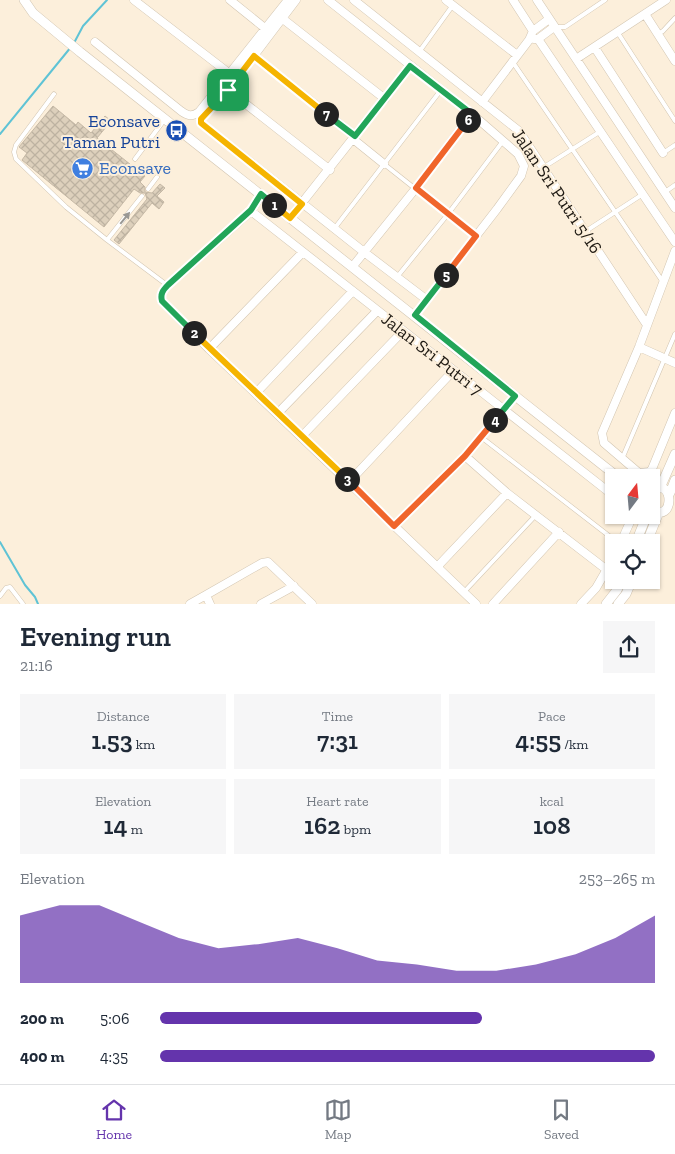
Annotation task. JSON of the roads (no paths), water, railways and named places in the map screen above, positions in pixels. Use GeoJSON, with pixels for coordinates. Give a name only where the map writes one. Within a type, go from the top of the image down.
{"type":"FeatureCollection","features":[{"type":"Feature","properties":{"kind":"street"},"geometry":{"type":"LineString","coordinates":[[24,0],[33,13],[80,52],[608,469]]}},
{"type":"Feature","properties":{"kind":"street"},"geometry":{"type":"LineString","coordinates":[[134,0],[230,74]]}},
{"type":"Feature","properties":{"kind":"street"},"geometry":{"type":"LineString","coordinates":[[230,0],[266,29]]}},
{"type":"Feature","properties":{"kind":"street"},"geometry":{"type":"LineString","coordinates":[[95,42],[190,116],[199,112],[288,0]]}},
{"type":"Feature","properties":{"kind":"street"},"geometry":{"type":"LineString","coordinates":[[296,0],[228,90],[201,119],[201,123],[427,300]]}},
{"type":"Feature","properties":{"kind":"street"},"geometry":{"type":"LineString","coordinates":[[328,0],[472,114],[518,154],[524,166],[524,171],[497,209],[415,315]]}},
{"type":"Feature","properties":{"kind":"street","name":"Jalan Sri Putri 5/16"},"geometry":{"type":"LineString","coordinates":[[354,0],[520,131],[647,326]]}},
{"type":"Feature","properties":{"kind":"street"},"geometry":{"type":"LineString","coordinates":[[446,0],[455,3],[515,58]]}},
{"type":"Feature","properties":{"kind":"street"},"geometry":{"type":"LineString","coordinates":[[513,0],[533,31]]}},
{"type":"Feature","properties":{"kind":"street"},"geometry":{"type":"LineString","coordinates":[[537,0],[675,208]]}},
{"type":"Feature","properties":{"kind":"street"},"geometry":{"type":"LineString","coordinates":[[576,59],[666,0]]}},
{"type":"Feature","properties":{"kind":"street"},"geometry":{"type":"LineString","coordinates":[[645,14],[675,61]]}},
{"type":"Feature","properties":{"kind":"street"},"geometry":{"type":"LineString","coordinates":[[283,19],[385,99]]}},
{"type":"Feature","properties":{"kind":"street"},"geometry":{"type":"LineString","coordinates":[[482,102],[529,40],[533,31],[549,19]]}},
{"type":"Feature","properties":{"kind":"street"},"geometry":{"type":"LineString","coordinates":[[529,40],[538,39],[554,27]]}},
{"type":"Feature","properties":{"kind":"street"},"geometry":{"type":"LineString","coordinates":[[538,39],[675,242]]}},
{"type":"Feature","properties":{"kind":"street"},"geometry":{"type":"LineString","coordinates":[[595,48],[663,153]]}},
{"type":"Feature","properties":{"kind":"street"},"geometry":{"type":"LineString","coordinates":[[254,56],[384,164]]}},
{"type":"Feature","properties":{"kind":"street"},"geometry":{"type":"LineString","coordinates":[[290,218],[330,170],[410,66]]}},
{"type":"Feature","properties":{"kind":"street"},"geometry":{"type":"LineString","coordinates":[[228,90],[330,170]]}},
{"type":"Feature","properties":{"kind":"street"},"geometry":{"type":"LineString","coordinates":[[352,266],[416,188],[472,114]]}},
{"type":"Feature","properties":{"kind":"street"},"geometry":{"type":"LineString","coordinates":[[261,194],[251,210],[168,285],[162,292],[162,301],[209,349],[476,604]]}},
{"type":"Feature","properties":{"kind":"street","name":"Jalan Sri Putri 7"},"geometry":{"type":"LineString","coordinates":[[251,210],[605,489]]}},
{"type":"Feature","properties":{"kind":"street"},"geometry":{"type":"LineString","coordinates":[[675,251],[647,326],[602,433],[604,443],[639,473],[649,472],[652,469],[675,413]]}},
{"type":"Feature","properties":{"kind":"street"},"geometry":{"type":"LineString","coordinates":[[209,349],[303,252]]}},
{"type":"Feature","properties":{"kind":"street"},"geometry":{"type":"LineString","coordinates":[[256,393],[353,291]]}},
{"type":"Feature","properties":{"kind":"street"},"geometry":{"type":"LineString","coordinates":[[277,414],[377,310]]}},
{"type":"Feature","properties":{"kind":"street"},"geometry":{"type":"LineString","coordinates":[[302,436],[403,331]]}},
{"type":"Feature","properties":{"kind":"street"},"geometry":{"type":"LineString","coordinates":[[638,347],[675,363]]}},
{"type":"Feature","properties":{"kind":"street"},"geometry":{"type":"LineString","coordinates":[[350,482],[453,371]]}},
{"type":"Feature","properties":{"kind":"street"},"geometry":{"type":"LineString","coordinates":[[394,526],[465,456],[515,396]]}},
{"type":"Feature","properties":{"kind":"street"},"geometry":{"type":"LineString","coordinates":[[660,482],[675,454]]}},
{"type":"Feature","properties":{"kind":"street"},"geometry":{"type":"LineString","coordinates":[[465,456],[507,493],[605,568]]}},
{"type":"Feature","properties":{"kind":"street"},"geometry":{"type":"LineString","coordinates":[[660,510],[668,509],[673,503],[670,493],[675,480]]}},
{"type":"Feature","properties":{"kind":"street"},"geometry":{"type":"LineString","coordinates":[[660,491],[670,493]]}},
{"type":"Feature","properties":{"kind":"street"},"geometry":{"type":"LineString","coordinates":[[438,566],[507,493]]}},
{"type":"Feature","properties":{"kind":"street"},"geometry":{"type":"LineString","coordinates":[[493,604],[558,532]]}},
{"type":"Feature","properties":{"kind":"street"},"geometry":{"type":"LineString","coordinates":[[190,604],[262,563],[268,562],[312,604]]}},
{"type":"Feature","properties":{"kind":"street"},"geometry":{"type":"LineString","coordinates":[[580,604],[596,588],[605,574]]}},
{"type":"Feature","properties":{"kind":"street"},"geometry":{"type":"LineString","coordinates":[[261,604],[294,586]]}},
{"type":"Feature","properties":{"kind":"street"},"geometry":{"type":"LineString","coordinates":[[606,604],[618,589]]}},
{"type":"Feature","properties":{"kind":"street"},"geometry":{"type":"LineString","coordinates":[[618,604],[627,589]]}},
{"type":"Feature","properties":{"kind":"street"},"geometry":{"type":"LineString","coordinates":[[206,595],[210,604]]}},
{"type":"Feature","properties":{"kind":"lane"},"geometry":{"type":"LineString","coordinates":[[554,27],[564,27],[605,0]]}},
{"type":"Feature","properties":{"kind":"lane"},"geometry":{"type":"LineString","coordinates":[[419,52],[455,3]]}},
{"type":"Feature","properties":{"kind":"lane"},"geometry":{"type":"LineString","coordinates":[[658,34],[675,18]]}},
{"type":"Feature","properties":{"kind":"lane"},"geometry":{"type":"LineString","coordinates":[[618,33],[675,121]]}},
{"type":"Feature","properties":{"kind":"lane"},"geometry":{"type":"LineString","coordinates":[[515,58],[572,149],[663,283]]}},
{"type":"Feature","properties":{"kind":"lane"},"geometry":{"type":"LineString","coordinates":[[334,229],[441,90]]}},
{"type":"Feature","properties":{"kind":"lane"},"geometry":{"type":"LineString","coordinates":[[54,94],[16,145],[14,156],[29,174],[66,208],[168,285]]}},
{"type":"Feature","properties":{"kind":"lane"},"geometry":{"type":"LineString","coordinates":[[136,159],[165,118]]}},
{"type":"Feature","properties":{"kind":"lane"},"geometry":{"type":"LineString","coordinates":[[544,167],[601,131]]}},
{"type":"Feature","properties":{"kind":"lane"},"geometry":{"type":"LineString","coordinates":[[397,277],[503,141]]}},
{"type":"Feature","properties":{"kind":"lane"},"geometry":{"type":"LineString","coordinates":[[663,153],[675,145]]}},
{"type":"Feature","properties":{"kind":"lane"},"geometry":{"type":"LineString","coordinates":[[384,164],[476,236]]}},
{"type":"Feature","properties":{"kind":"lane"},"geometry":{"type":"LineString","coordinates":[[148,189],[158,177]]}},
{"type":"Feature","properties":{"kind":"lane"},"geometry":{"type":"LineString","coordinates":[[665,192],[675,185]]}},
{"type":"Feature","properties":{"kind":"lane"},"geometry":{"type":"LineString","coordinates":[[586,232],[643,194]]}},
{"type":"Feature","properties":{"kind":"lane"},"geometry":{"type":"LineString","coordinates":[[107,240],[142,196]]}},
{"type":"Feature","properties":{"kind":"lane"},"geometry":{"type":"LineString","coordinates":[[622,459],[675,334]]}},
{"type":"Feature","properties":{"kind":"lane"},"geometry":{"type":"LineString","coordinates":[[481,437],[607,534]]}},
{"type":"Feature","properties":{"kind":"lane"},"geometry":{"type":"LineString","coordinates":[[464,592],[536,515]]}},
{"type":"Feature","properties":{"kind":"lane"},"geometry":{"type":"LineString","coordinates":[[0,596],[6,588],[12,588],[23,604]]}},
{"type":"Feature","properties":{"kind":"waterway"},"geometry":{"type":"LineString","coordinates":[[74,43],[83,26],[107,0]]}},
{"type":"Feature","properties":{"kind":"waterway"},"geometry":{"type":"LineString","coordinates":[[0,134],[71,47]]}},
{"type":"Feature","properties":{"kind":"waterway"},"geometry":{"type":"LineString","coordinates":[[0,542],[38,604]]}},
{"type":"Feature","properties":{"kind":"place","name":"Econsave Taman Putri"},"geometry":{"type":"Point","coordinates":[176,131]}},
{"type":"Feature","properties":{"kind":"place","name":"Econsave"},"geometry":{"type":"Point","coordinates":[83,168]}}]}
